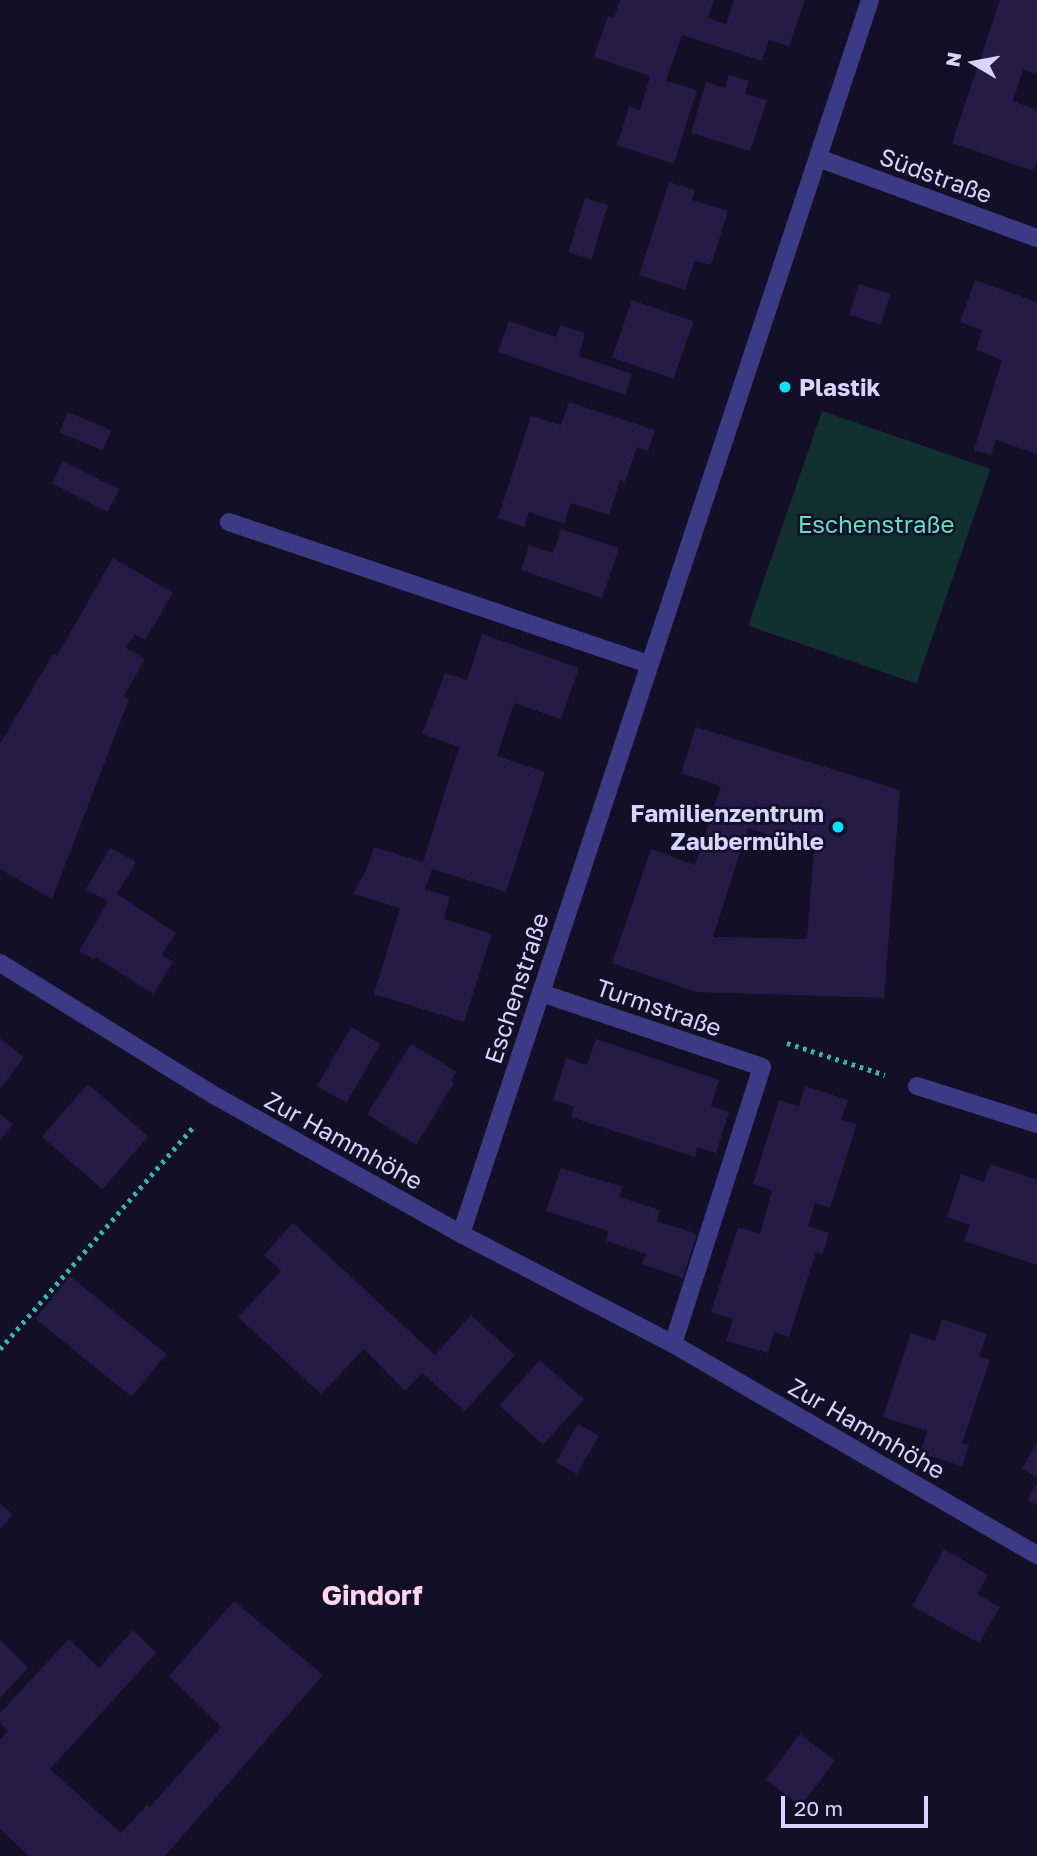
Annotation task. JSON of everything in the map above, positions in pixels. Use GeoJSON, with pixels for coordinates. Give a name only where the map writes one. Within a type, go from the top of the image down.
{"type":"FeatureCollection","features":[{"type":"Feature","properties":{"kind":"street","name":"Eschenstraße"},"geometry":{"type":"LineString","coordinates":[[461,1234],[870,0]]}},
{"type":"Feature","properties":{"kind":"street","name":"Südstraße"},"geometry":{"type":"LineString","coordinates":[[818,158],[1037,238]]}},
{"type":"Feature","properties":{"kind":"street"},"geometry":{"type":"LineString","coordinates":[[229,522],[648,664]]}},
{"type":"Feature","properties":{"kind":"street","name":"Zur Hammhöhe"},"geometry":{"type":"LineString","coordinates":[[0,963],[219,1098],[461,1234],[673,1344],[1037,1555]]}},
{"type":"Feature","properties":{"kind":"street","name":"Turmstraße"},"geometry":{"type":"LineString","coordinates":[[541,993],[762,1067],[673,1344]]}},
{"type":"Feature","properties":{"kind":"street"},"geometry":{"type":"LineString","coordinates":[[917,1086],[1037,1124]]}},
{"type":"Feature","properties":{"kind":"path"},"geometry":{"type":"LineString","coordinates":[[0,1349],[219,1098]]}},
{"type":"Feature","properties":{"kind":"green space","name":"Eschenstraße"},"geometry":{"type":"Polygon","coordinates":[[[822,411],[990,469],[916,684],[748,626],[822,411]]]}},
{"type":"Feature","properties":{"kind":"building"},"geometry":{"type":"Polygon","coordinates":[[[620,0],[714,0],[708,18],[726,24],[734,0],[805,0],[789,46],[769,40],[762,61],[682,35],[666,81],[697,90],[674,164],[617,145],[629,107],[640,110],[650,76],[594,57],[608,16],[614,18],[620,0]]]}},
{"type":"Feature","properties":{"kind":"building"},"geometry":{"type":"Polygon","coordinates":[[[1000,0],[1037,0],[1037,74],[1023,70],[1013,101],[1037,110],[1037,160],[1033,171],[952,143],[1000,0]]]}},
{"type":"Feature","properties":{"kind":"building"},"geometry":{"type":"Polygon","coordinates":[[[729,75],[749,81],[745,94],[767,100],[750,151],[691,133],[706,82],[725,88],[729,75]]]}},
{"type":"Feature","properties":{"kind":"building"},"geometry":{"type":"Polygon","coordinates":[[[669,182],[695,190],[692,200],[728,211],[711,265],[695,261],[685,290],[639,275],[669,182]]]}},
{"type":"Feature","properties":{"kind":"building"},"geometry":{"type":"Polygon","coordinates":[[[585,198],[608,205],[591,260],[568,253],[585,198]]]}},
{"type":"Feature","properties":{"kind":"building"},"geometry":{"type":"Polygon","coordinates":[[[975,280],[1037,302],[1037,454],[996,440],[991,455],[974,450],[1002,360],[976,350],[982,330],[960,322],[975,280]]]}},
{"type":"Feature","properties":{"kind":"building"},"geometry":{"type":"Polygon","coordinates":[[[859,284],[890,294],[880,325],[849,314],[859,284]]]}},
{"type":"Feature","properties":{"kind":"building"},"geometry":{"type":"Polygon","coordinates":[[[632,300],[693,321],[674,379],[612,358],[632,300]]]}},
{"type":"Feature","properties":{"kind":"building"},"geometry":{"type":"Polygon","coordinates":[[[509,321],[556,337],[560,325],[585,333],[579,356],[632,374],[625,395],[498,352],[509,321]]]}},
{"type":"Feature","properties":{"kind":"building"},"geometry":{"type":"Polygon","coordinates":[[[569,402],[655,430],[648,451],[637,447],[625,482],[620,480],[609,515],[571,503],[564,524],[529,512],[524,527],[498,518],[531,416],[561,425],[569,402]]]}},
{"type":"Feature","properties":{"kind":"building"},"geometry":{"type":"Polygon","coordinates":[[[68,412],[111,430],[103,451],[59,432],[68,412]]]}},
{"type":"Feature","properties":{"kind":"building"},"geometry":{"type":"Polygon","coordinates":[[[63,461],[119,490],[108,512],[52,483],[63,461]]]}},
{"type":"Feature","properties":{"kind":"building"},"geometry":{"type":"Polygon","coordinates":[[[561,529],[619,548],[602,598],[521,570],[529,545],[553,553],[561,529]]]}},
{"type":"Feature","properties":{"kind":"building"},"geometry":{"type":"Polygon","coordinates":[[[113,558],[173,593],[145,640],[135,634],[126,648],[145,659],[124,696],[129,699],[52,899],[0,869],[0,744],[53,654],[57,656],[113,558]]]}},
{"type":"Feature","properties":{"kind":"building"},"geometry":{"type":"Polygon","coordinates":[[[482,634],[579,668],[561,719],[514,703],[497,756],[545,772],[506,892],[432,869],[425,889],[450,897],[444,919],[492,934],[464,1022],[374,994],[400,908],[353,894],[374,847],[423,862],[459,747],[422,734],[445,673],[467,680],[482,634]]]}},
{"type":"Feature","properties":{"kind":"building"},"geometry":{"type":"Polygon","coordinates":[[[696,727],[900,790],[884,998],[696,992],[612,963],[651,849],[695,865],[721,786],[681,773],[696,727]],[[748,828],[713,937],[807,939],[814,849],[748,828]]]}},
{"type":"Feature","properties":{"kind":"building"},"geometry":{"type":"Polygon","coordinates":[[[110,848],[136,862],[117,894],[176,933],[162,955],[173,962],[153,994],[96,957],[94,959],[79,951],[108,902],[86,889],[110,848]]]}},
{"type":"Feature","properties":{"kind":"building"},"geometry":{"type":"Polygon","coordinates":[[[351,1027],[380,1044],[346,1103],[317,1086],[351,1027]]]}},
{"type":"Feature","properties":{"kind":"building"},"geometry":{"type":"Polygon","coordinates":[[[0,1038],[24,1057],[0,1089],[0,1038]]]}},
{"type":"Feature","properties":{"kind":"building"},"geometry":{"type":"Polygon","coordinates":[[[596,1039],[719,1080],[711,1106],[729,1112],[716,1153],[697,1147],[695,1157],[571,1117],[574,1107],[553,1100],[566,1058],[587,1065],[596,1039]]]}},
{"type":"Feature","properties":{"kind":"building"},"geometry":{"type":"Polygon","coordinates":[[[411,1044],[457,1072],[451,1081],[454,1083],[416,1145],[367,1114],[411,1044]]]}},
{"type":"Feature","properties":{"kind":"building"},"geometry":{"type":"Polygon","coordinates":[[[88,1084],[148,1136],[102,1189],[42,1137],[88,1084]]]}},
{"type":"Feature","properties":{"kind":"building"},"geometry":{"type":"Polygon","coordinates":[[[805,1086],[848,1100],[841,1120],[857,1124],[830,1208],[815,1203],[808,1226],[829,1233],[823,1254],[816,1252],[789,1337],[774,1332],[768,1353],[726,1341],[733,1319],[711,1312],[738,1227],[760,1234],[772,1190],[753,1184],[779,1100],[799,1106],[805,1086]]]}},
{"type":"Feature","properties":{"kind":"building"},"geometry":{"type":"Polygon","coordinates":[[[0,1114],[13,1124],[0,1141],[0,1114]]]}},
{"type":"Feature","properties":{"kind":"building"},"geometry":{"type":"Polygon","coordinates":[[[990,1164],[1037,1180],[1037,1265],[964,1241],[970,1225],[947,1217],[961,1174],[984,1182],[990,1164]]]}},
{"type":"Feature","properties":{"kind":"building"},"geometry":{"type":"Polygon","coordinates":[[[561,1168],[623,1187],[619,1197],[660,1210],[657,1221],[697,1234],[683,1278],[642,1264],[646,1254],[606,1241],[608,1231],[546,1211],[561,1168]]]}},
{"type":"Feature","properties":{"kind":"building"},"geometry":{"type":"Polygon","coordinates":[[[293,1223],[435,1355],[471,1315],[515,1355],[465,1411],[422,1373],[405,1391],[364,1349],[321,1394],[238,1317],[281,1271],[264,1255],[293,1223]]]}},
{"type":"Feature","properties":{"kind":"building"},"geometry":{"type":"Polygon","coordinates":[[[70,1276],[166,1354],[132,1397],[35,1319],[70,1276]]]}},
{"type":"Feature","properties":{"kind":"building"},"geometry":{"type":"Polygon","coordinates":[[[942,1319],[987,1334],[979,1356],[990,1360],[962,1443],[969,1445],[962,1466],[920,1453],[927,1431],[883,1417],[911,1333],[935,1341],[942,1319]]]}},
{"type":"Feature","properties":{"kind":"building"},"geometry":{"type":"Polygon","coordinates":[[[540,1360],[584,1399],[543,1445],[499,1405],[540,1360]]]}},
{"type":"Feature","properties":{"kind":"building"},"geometry":{"type":"Polygon","coordinates":[[[578,1424],[599,1436],[577,1474],[556,1462],[578,1424]]]}},
{"type":"Feature","properties":{"kind":"building"},"geometry":{"type":"Polygon","coordinates":[[[1037,1442],[1037,1477],[1022,1469],[1037,1442]]]}},
{"type":"Feature","properties":{"kind":"building"},"geometry":{"type":"Polygon","coordinates":[[[1037,1483],[1037,1505],[1027,1500],[1037,1483]]]}},
{"type":"Feature","properties":{"kind":"building"},"geometry":{"type":"Polygon","coordinates":[[[0,1503],[13,1515],[0,1529],[0,1503]]]}},
{"type":"Feature","properties":{"kind":"building"},"geometry":{"type":"Polygon","coordinates":[[[944,1549],[988,1575],[977,1594],[1000,1607],[979,1643],[912,1606],[944,1549]]]}},
{"type":"Feature","properties":{"kind":"building"},"geometry":{"type":"Polygon","coordinates":[[[234,1601],[323,1675],[165,1856],[29,1856],[0,1829],[0,1740],[8,1731],[0,1723],[0,1713],[69,1639],[99,1668],[133,1630],[156,1653],[50,1769],[121,1833],[147,1805],[150,1807],[221,1727],[169,1676],[234,1601]]]}},
{"type":"Feature","properties":{"kind":"building"},"geometry":{"type":"Polygon","coordinates":[[[0,1640],[28,1668],[0,1698],[0,1640]]]}},
{"type":"Feature","properties":{"kind":"building"},"geometry":{"type":"Polygon","coordinates":[[[800,1734],[835,1760],[801,1806],[766,1780],[800,1734]]]}},
{"type":"Feature","properties":{"kind":"place","name":"Plastik"},"geometry":{"type":"Point","coordinates":[785,387]}},
{"type":"Feature","properties":{"kind":"place","name":"Familienzentrum Zaubermühle"},"geometry":{"type":"Point","coordinates":[838,827]}},
{"type":"Feature","properties":{"kind":"district","name":"Gindorf"},"geometry":{"type":"Point","coordinates":[372,1595]}}]}
